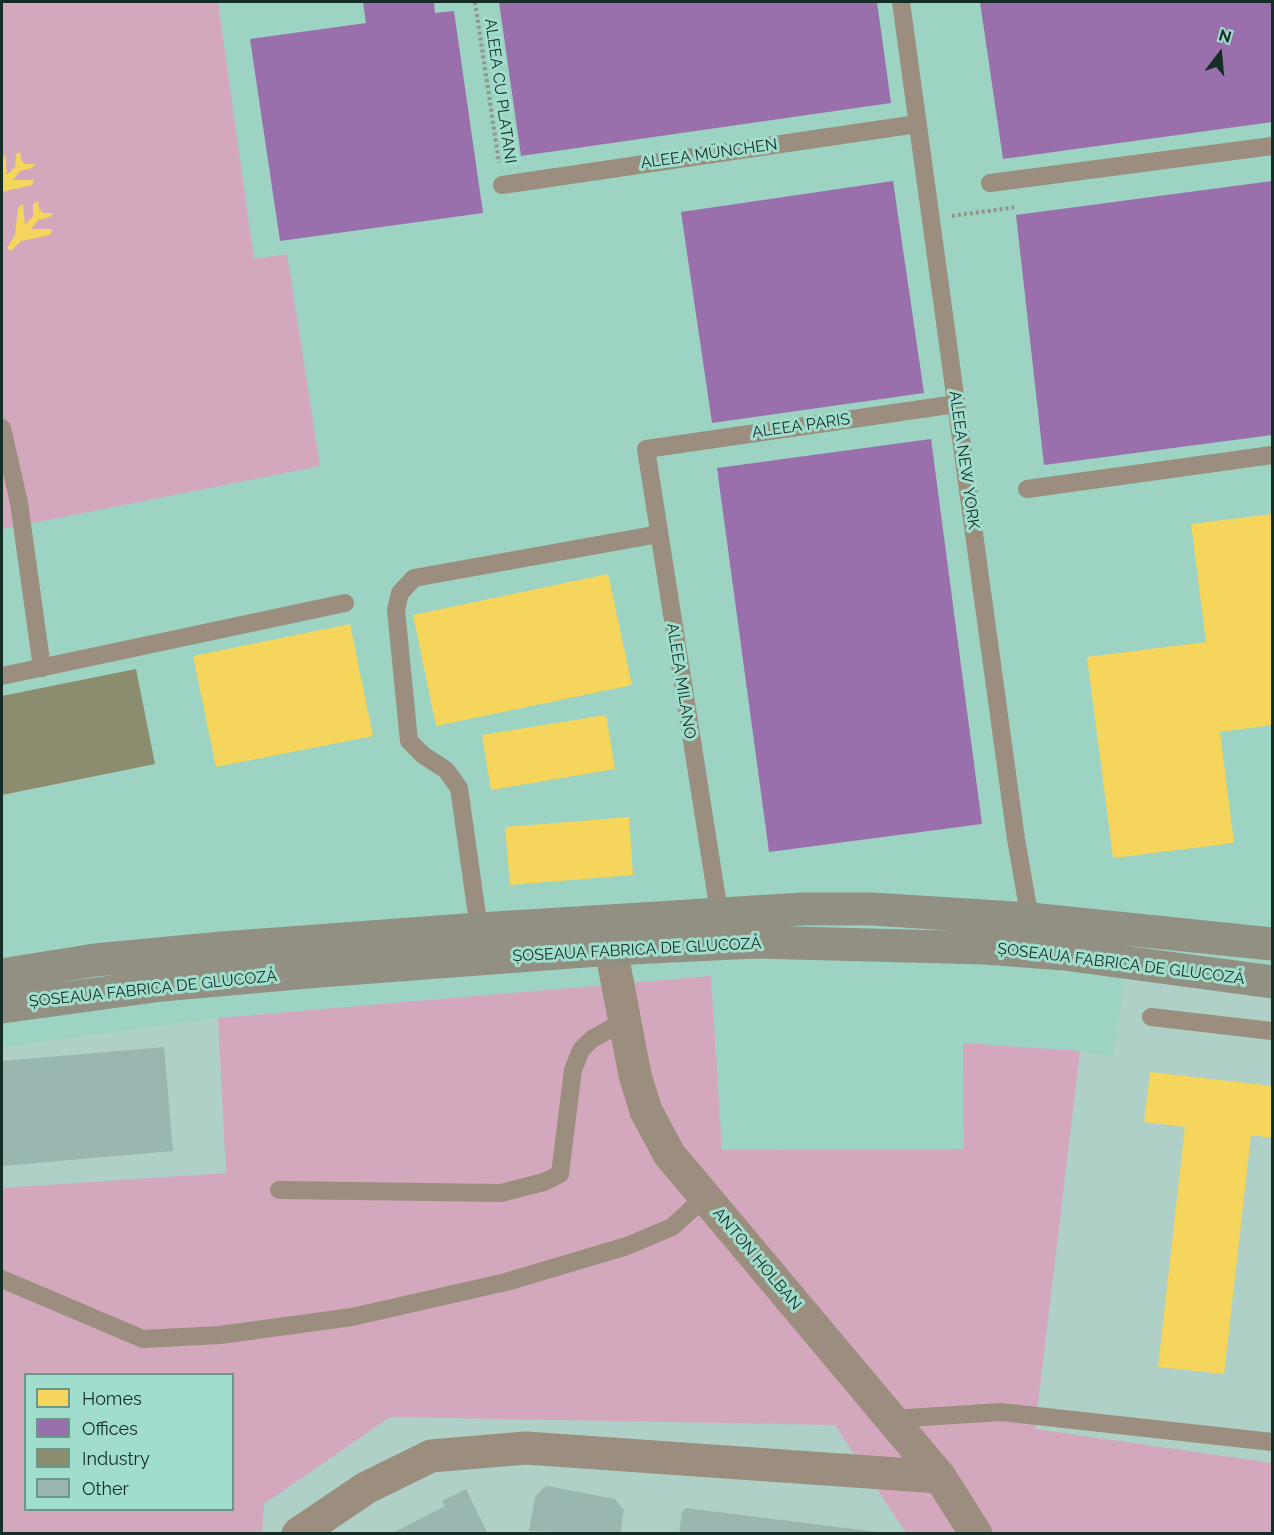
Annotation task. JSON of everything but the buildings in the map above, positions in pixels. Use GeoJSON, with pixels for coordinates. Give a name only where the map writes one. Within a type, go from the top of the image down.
{"type":"FeatureCollection","features":[{"type":"Feature","properties":{"kind":"main road","name":"ȘOSEAUA FABRICA DE GLUCOZĂ"},"geometry":{"type":"LineString","coordinates":[[2,975],[118,958],[479,928],[718,912],[872,909],[1030,919],[1272,944]]}},
{"type":"Feature","properties":{"kind":"main road","name":"ȘOSEAUA FABRICA DE GLUCOZĂ"},"geometry":{"type":"LineString","coordinates":[[2,1007],[162,985],[611,949],[755,942],[985,948],[1064,954],[1272,982]]}},
{"type":"Feature","properties":{"kind":"street","name":"ANTON HOLBAN"},"geometry":{"type":"LineString","coordinates":[[611,949],[635,1075],[646,1111],[669,1154],[940,1477],[976,1533]]}},
{"type":"Feature","properties":{"kind":"street"},"geometry":{"type":"LineString","coordinates":[[298,1533],[366,1488],[431,1456],[526,1448],[940,1477]]}},
{"type":"Feature","properties":{"kind":"lane","name":"ALEEA NEW YORK"},"geometry":{"type":"LineString","coordinates":[[901,2],[1018,848],[1030,919]]}},
{"type":"Feature","properties":{"kind":"lane","name":"ALEEA MÜNCHEN"},"geometry":{"type":"LineString","coordinates":[[502,185],[917,124]]}},
{"type":"Feature","properties":{"kind":"lane"},"geometry":{"type":"LineString","coordinates":[[990,183],[1272,146]]}},
{"type":"Feature","properties":{"kind":"lane","name":"ALEEA PARIS"},"geometry":{"type":"LineString","coordinates":[[646,449],[956,404]]}},
{"type":"Feature","properties":{"kind":"lane"},"geometry":{"type":"LineString","coordinates":[[2,428],[19,503],[42,668]]}},
{"type":"Feature","properties":{"kind":"lane","name":"ALEEA MILANO"},"geometry":{"type":"LineString","coordinates":[[646,449],[718,912]]}},
{"type":"Feature","properties":{"kind":"lane"},"geometry":{"type":"LineString","coordinates":[[1027,489],[1272,455]]}},
{"type":"Feature","properties":{"kind":"lane"},"geometry":{"type":"LineString","coordinates":[[479,928],[459,788],[446,770],[423,755],[409,741],[396,610],[400,593],[414,579],[659,534]]}},
{"type":"Feature","properties":{"kind":"lane"},"geometry":{"type":"LineString","coordinates":[[2,676],[345,603]]}},
{"type":"Feature","properties":{"kind":"lane"},"geometry":{"type":"LineString","coordinates":[[1150,1017],[1272,1032]]}},
{"type":"Feature","properties":{"kind":"lane"},"geometry":{"type":"LineString","coordinates":[[279,1190],[501,1193],[544,1182],[560,1174],[573,1070],[581,1050],[592,1039],[625,1021]]}},
{"type":"Feature","properties":{"kind":"lane"},"geometry":{"type":"LineString","coordinates":[[2,1280],[143,1339],[220,1335],[352,1317],[506,1282],[627,1246],[663,1231],[672,1227],[705,1197]]}},
{"type":"Feature","properties":{"kind":"lane"},"geometry":{"type":"LineString","coordinates":[[892,1419],[1001,1412],[1272,1442]]}},
{"type":"Feature","properties":{"kind":"path","name":"ALEEA CU PLATANI"},"geometry":{"type":"LineString","coordinates":[[475,2],[502,185]]}},
{"type":"Feature","properties":{"kind":"path"},"geometry":{"type":"LineString","coordinates":[[965,214],[1017,207]]}},
{"type":"Feature","properties":{"kind":"shaded area"},"geometry":{"type":"Polygon","coordinates":[[[2,2],[1272,2],[1272,969],[1129,956],[1112,1056],[1080,1051],[963,1043],[964,1149],[722,1150],[711,976],[218,1018],[2,1047],[2,2]]]}},
{"type":"Feature","properties":{"kind":"shaded area"},"geometry":{"type":"Polygon","coordinates":[[[2,2],[218,2],[254,259],[287,254],[320,466],[2,529],[2,2]]]}},
{"type":"Feature","properties":{"kind":"shaded area"},"geometry":{"type":"Polygon","coordinates":[[[711,976],[722,1150],[964,1149],[963,1043],[1080,1051],[1035,1429],[1272,1463],[1272,1533],[906,1533],[835,1425],[390,1417],[264,1504],[262,1533],[2,1534],[2,1188],[226,1173],[218,1018],[711,976]]]}}]}
